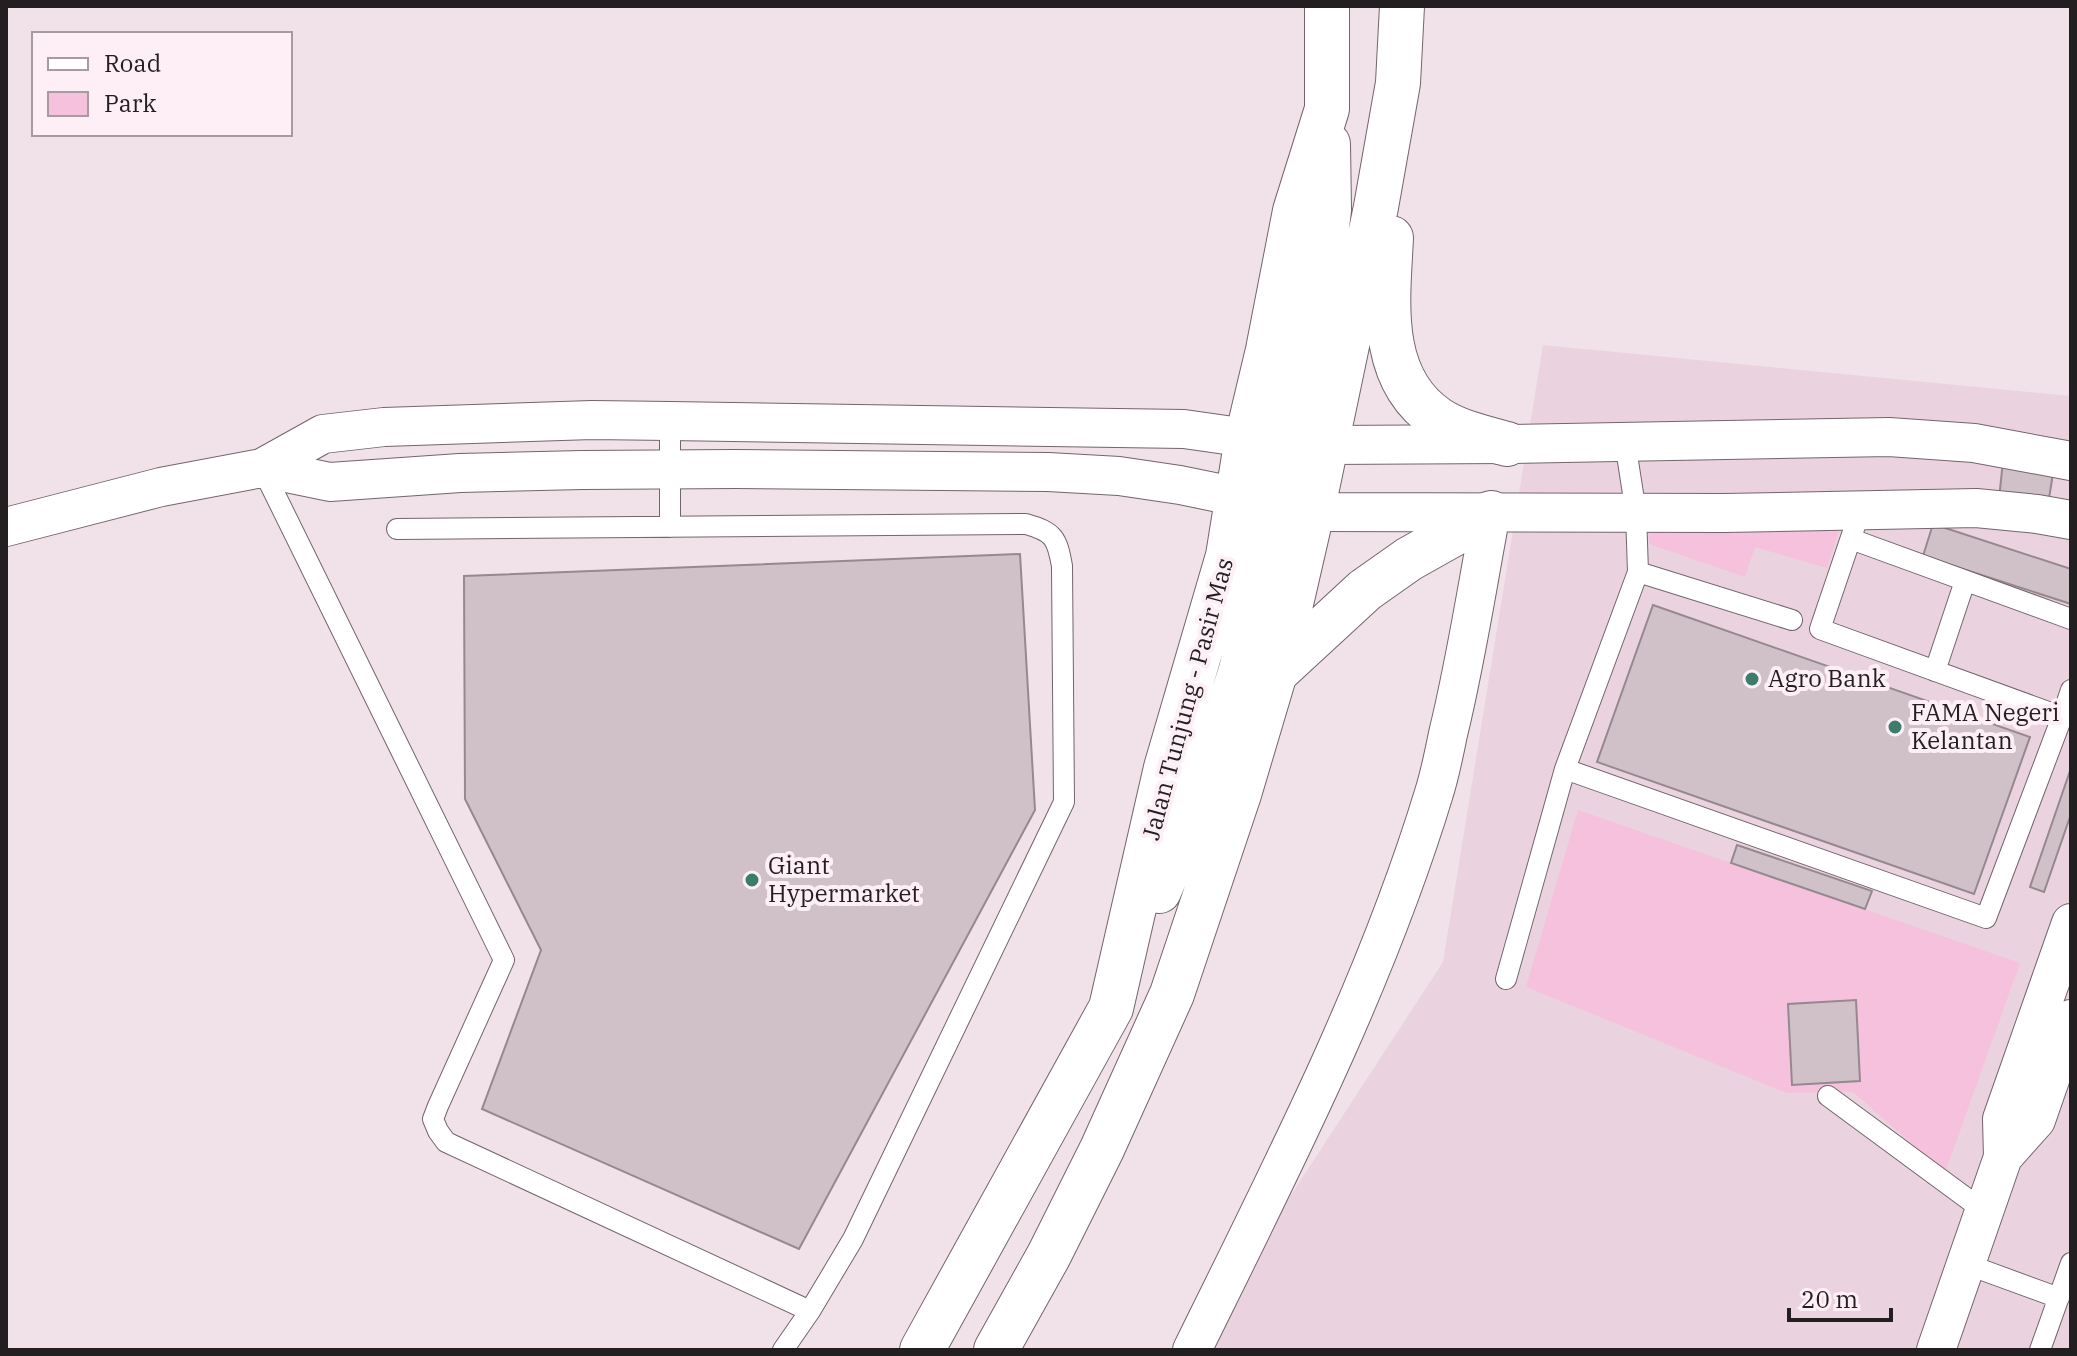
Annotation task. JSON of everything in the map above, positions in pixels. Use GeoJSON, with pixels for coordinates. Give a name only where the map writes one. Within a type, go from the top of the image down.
{"type":"FeatureCollection","features":[{"type":"Feature","properties":{"kind":"main road","name":"Jalan Tunjung - Pasir Mas"},"geometry":{"type":"LineString","coordinates":[[922,1350],[1111,1008],[1166,768],[1228,556],[1274,505],[1287,441],[1268,350],[1295,211],[1327,109],[1327,6]]}},
{"type":"Feature","properties":{"kind":"main road","name":"Jalan Tunjung - Pasir Mas"},"geometry":{"type":"LineString","coordinates":[[996,1350],[1049,1255],[1102,1149],[1172,994],[1239,794],[1275,673],[1274,505],[1287,441],[1376,207],[1398,83],[1402,6]]}},
{"type":"Feature","properties":{"kind":"main road"},"geometry":{"type":"LineString","coordinates":[[1398,83],[1388,299],[1391,345],[1398,373],[1415,397],[1437,418],[1464,432],[1507,444]]}},
{"type":"Feature","properties":{"kind":"main road"},"geometry":{"type":"LineString","coordinates":[[1275,673],[1365,590],[1409,559],[1491,513]]}},
{"type":"Feature","properties":{"kind":"street"},"geometry":{"type":"LineString","coordinates":[[6,527],[161,487],[262,468],[323,434],[384,427],[592,420],[1184,429],[1287,441],[1507,444],[1889,437],[1974,443],[2068,459]]}},
{"type":"Feature","properties":{"kind":"street"},"geometry":{"type":"LineString","coordinates":[[262,468],[330,482],[460,473],[670,469],[1077,474],[1165,483],[1274,505],[1491,513],[1636,513],[1855,525],[1976,508],[2071,520]]}},
{"type":"Feature","properties":{"kind":"street"},"geometry":{"type":"LineString","coordinates":[[1192,1350],[1357,1005],[1401,892],[1435,792],[1457,699],[1491,513]]}},
{"type":"Feature","properties":{"kind":"street"},"geometry":{"type":"LineString","coordinates":[[1936,1350],[2003,1157],[2002,1119],[2071,923]]}},
{"type":"Feature","properties":{"kind":"street"},"geometry":{"type":"LineString","coordinates":[[2003,1157],[2036,1120],[2071,1019]]}},
{"type":"Feature","properties":{"kind":"lane"},"geometry":{"type":"LineString","coordinates":[[670,421],[670,527]]}},
{"type":"Feature","properties":{"kind":"lane"},"geometry":{"type":"LineString","coordinates":[[1506,979],[1565,769],[1638,572],[1636,513],[1625,442]]}},
{"type":"Feature","properties":{"kind":"lane"},"geometry":{"type":"LineString","coordinates":[[262,468],[504,960],[433,1119],[438,1131],[446,1142],[810,1311]]}},
{"type":"Feature","properties":{"kind":"lane"},"geometry":{"type":"LineString","coordinates":[[397,529],[1026,524],[1045,529],[1058,545],[1062,566],[1064,802],[853,1239],[783,1350]]}},
{"type":"Feature","properties":{"kind":"lane"},"geometry":{"type":"LineString","coordinates":[[2062,717],[1820,629],[1855,525],[1965,581],[2071,619]]}},
{"type":"Feature","properties":{"kind":"lane"},"geometry":{"type":"LineString","coordinates":[[1638,572],[1792,620]]}},
{"type":"Feature","properties":{"kind":"lane"},"geometry":{"type":"LineString","coordinates":[[1935,671],[1965,581]]}},
{"type":"Feature","properties":{"kind":"lane"},"geometry":{"type":"LineString","coordinates":[[1565,769],[1986,918],[2071,690]]}},
{"type":"Feature","properties":{"kind":"lane"},"geometry":{"type":"LineString","coordinates":[[1828,1096],[1984,1211]]}},
{"type":"Feature","properties":{"kind":"lane"},"geometry":{"type":"LineString","coordinates":[[2040,1350],[2071,1263]]}},
{"type":"Feature","properties":{"kind":"lane"},"geometry":{"type":"LineString","coordinates":[[1966,1264],[2059,1298]]}},
{"type":"Feature","properties":{"kind":"shaded area"},"geometry":{"type":"Polygon","coordinates":[[[1543,345],[2071,396],[2071,1350],[1190,1350],[1443,962],[1543,345]]]}},
{"type":"Feature","properties":{"kind":"green space"},"geometry":{"type":"Polygon","coordinates":[[[1843,518],[1827,568],[1755,547],[1745,577],[1649,544],[1648,519],[1843,518]]]}},
{"type":"Feature","properties":{"kind":"green space"},"geometry":{"type":"Polygon","coordinates":[[[1578,810],[2020,963],[1945,1173],[1853,1092],[1787,1093],[1526,987],[1578,810]]]}},
{"type":"Feature","properties":{"kind":"building"},"geometry":{"type":"Polygon","coordinates":[[[2003,461],[2054,467],[2048,505],[1999,499],[2003,461]]]}},
{"type":"Feature","properties":{"kind":"building"},"geometry":{"type":"Polygon","coordinates":[[[1933,524],[2071,569],[2071,604],[1923,556],[1933,524]]]}},
{"type":"Feature","properties":{"kind":"building","name":"Giant Hypermarket"},"geometry":{"type":"Polygon","coordinates":[[[1020,554],[1035,810],[799,1249],[482,1109],[541,950],[465,799],[464,576],[1020,554]]]}},
{"type":"Feature","properties":{"kind":"building"},"geometry":{"type":"Polygon","coordinates":[[[1653,605],[2030,737],[1974,894],[1597,762],[1653,605]]]}},
{"type":"Feature","properties":{"kind":"building"},"geometry":{"type":"Polygon","coordinates":[[[2071,768],[2071,814],[2044,892],[2030,887],[2071,768]]]}},
{"type":"Feature","properties":{"kind":"building"},"geometry":{"type":"Polygon","coordinates":[[[1737,845],[1872,891],[1865,909],[1731,863],[1737,845]]]}},
{"type":"Feature","properties":{"kind":"building"},"geometry":{"type":"Polygon","coordinates":[[[1856,1000],[1860,1081],[1792,1085],[1788,1004],[1856,1000]]]}},
{"type":"Feature","properties":{"kind":"place","name":"Agro Bank"},"geometry":{"type":"Point","coordinates":[1752,679]}},
{"type":"Feature","properties":{"kind":"place","name":"FAMA Negeri Kelantan"},"geometry":{"type":"Point","coordinates":[1895,727]}},
{"type":"Feature","properties":{"kind":"place","name":"Giant Hypermarket"},"geometry":{"type":"Point","coordinates":[752,880]}}]}
